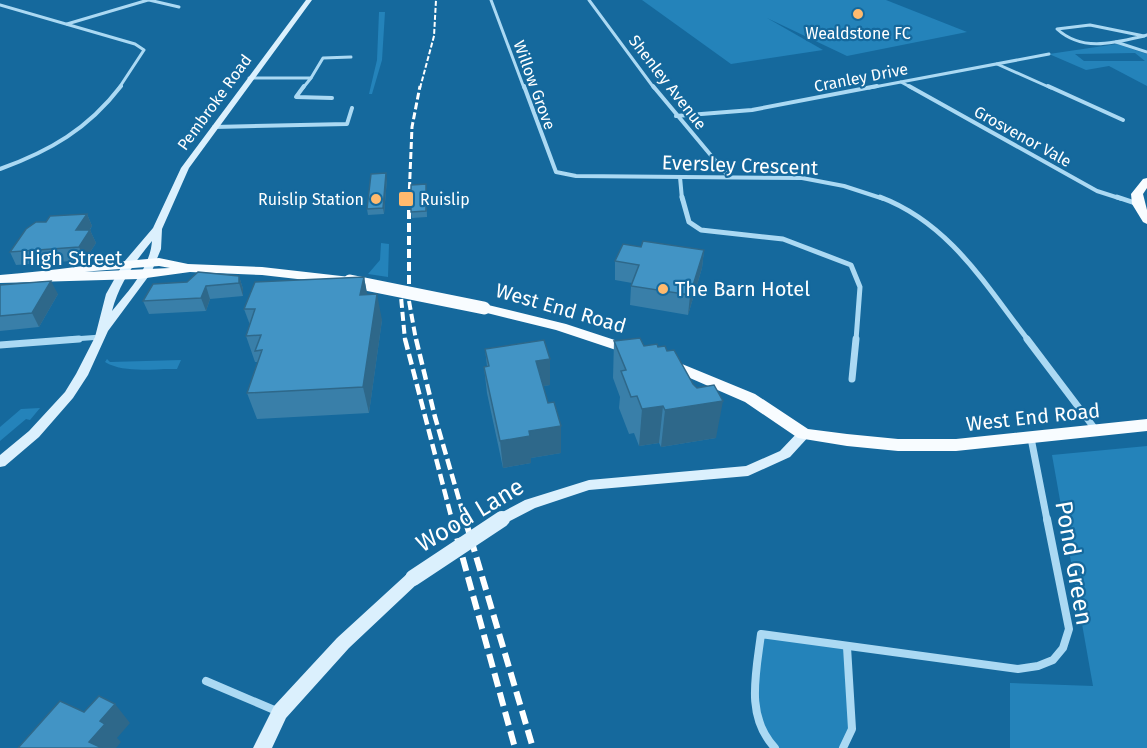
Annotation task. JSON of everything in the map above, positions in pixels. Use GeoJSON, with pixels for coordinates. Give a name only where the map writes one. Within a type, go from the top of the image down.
{"type":"FeatureCollection","features":[{"type":"Feature","properties":{"kind":"main road"},"geometry":{"type":"LineString","coordinates":[[1147,181],[1138,190],[1138,204],[1147,220]]}},
{"type":"Feature","properties":{"kind":"main road"},"geometry":{"type":"LineString","coordinates":[[41,275],[108,265],[138,269]]}},
{"type":"Feature","properties":{"kind":"main road","name":"West End Road"},"geometry":{"type":"LineString","coordinates":[[138,269],[262,271],[350,281],[484,308],[604,341],[697,373],[750,398],[804,434],[864,442],[926,446],[1097,432],[1147,425]]}},
{"type":"Feature","properties":{"kind":"main road","name":"High Street"},"geometry":{"type":"LineString","coordinates":[[0,279],[138,269]]}},
{"type":"Feature","properties":{"kind":"street"},"geometry":{"type":"LineString","coordinates":[[66,24],[149,0],[179,7]]}},
{"type":"Feature","properties":{"kind":"street","name":"Pembroke Road"},"geometry":{"type":"LineString","coordinates":[[138,269],[185,168],[249,78],[309,0]]}},
{"type":"Feature","properties":{"kind":"street","name":"Willow Grove"},"geometry":{"type":"LineString","coordinates":[[491,0],[554,168],[561,174]]}},
{"type":"Feature","properties":{"kind":"street","name":"Shenley Avenue"},"geometry":{"type":"LineString","coordinates":[[589,0],[676,116],[729,177]]}},
{"type":"Feature","properties":{"kind":"street"},"geometry":{"type":"LineString","coordinates":[[0,2],[144,49],[143,55],[116,93],[85,126],[49,151],[0,169]]}},
{"type":"Feature","properties":{"kind":"street"},"geometry":{"type":"LineString","coordinates":[[1090,25],[1146,36],[1116,42],[1086,43],[1057,29],[1090,25]]}},
{"type":"Feature","properties":{"kind":"street"},"geometry":{"type":"LineString","coordinates":[[1116,42],[1147,52]]}},
{"type":"Feature","properties":{"kind":"street","name":"Cranley Drive"},"geometry":{"type":"LineString","coordinates":[[676,116],[752,110],[1048,54]]}},
{"type":"Feature","properties":{"kind":"street"},"geometry":{"type":"LineString","coordinates":[[332,98],[296,97],[311,78],[322,58],[351,57]]}},
{"type":"Feature","properties":{"kind":"street"},"geometry":{"type":"LineString","coordinates":[[997,63],[1123,120]]}},
{"type":"Feature","properties":{"kind":"street"},"geometry":{"type":"LineString","coordinates":[[249,78],[311,78]]}},
{"type":"Feature","properties":{"kind":"street","name":"Grosvenor Vale"},"geometry":{"type":"LineString","coordinates":[[901,82],[1097,191],[1138,204]]}},
{"type":"Feature","properties":{"kind":"street"},"geometry":{"type":"LineString","coordinates":[[214,127],[346,124],[352,108]]}},
{"type":"Feature","properties":{"kind":"street","name":"Eversley Crescent"},"geometry":{"type":"LineString","coordinates":[[561,174],[790,178],[826,182],[895,203],[930,222],[957,247],[1097,432]]}},
{"type":"Feature","properties":{"kind":"street"},"geometry":{"type":"LineString","coordinates":[[680,177],[687,221],[696,229],[783,239],[851,265],[860,287],[852,379]]}},
{"type":"Feature","properties":{"kind":"street","name":"Pembroke Road"},"geometry":{"type":"LineString","coordinates":[[138,269],[156,247],[157,229]]}},
{"type":"Feature","properties":{"kind":"street"},"geometry":{"type":"LineString","coordinates":[[0,462],[34,434],[69,395],[138,269]]}},
{"type":"Feature","properties":{"kind":"street"},"geometry":{"type":"LineString","coordinates":[[101,337],[107,305],[138,269]]}},
{"type":"Feature","properties":{"kind":"street"},"geometry":{"type":"LineString","coordinates":[[0,345],[101,337]]}},
{"type":"Feature","properties":{"kind":"street","name":"Wood Lane"},"geometry":{"type":"LineString","coordinates":[[262,748],[280,712],[343,643],[413,578],[502,519],[530,504],[589,485],[748,471],[785,453],[804,434]]}},
{"type":"Feature","properties":{"kind":"street","name":"Pond Green"},"geometry":{"type":"LineString","coordinates":[[775,748],[761,732],[756,719],[761,634],[1018,669],[1038,667],[1056,658],[1066,647],[1069,629],[1031,438]]}},
{"type":"Feature","properties":{"kind":"street"},"geometry":{"type":"LineString","coordinates":[[843,748],[848,742],[852,729],[847,646]]}},
{"type":"Feature","properties":{"kind":"street"},"geometry":{"type":"LineString","coordinates":[[206,681],[280,712]]}},
{"type":"Feature","properties":{"kind":"shaded area"},"geometry":{"type":"Polygon","coordinates":[[[642,0],[886,0],[967,32],[847,56],[767,18],[823,50],[731,64],[642,0]]]}},
{"type":"Feature","properties":{"kind":"shaded area"},"geometry":{"type":"Polygon","coordinates":[[[379,12],[385,12],[382,60],[372,94],[369,94],[377,60],[379,12]]]}},
{"type":"Feature","properties":{"kind":"shaded area"},"geometry":{"type":"Polygon","coordinates":[[[1117,44],[1147,54],[1147,86],[1109,66],[1086,70],[1049,54],[1117,44]],[[1135,53],[1075,54],[1084,61],[1145,61],[1135,53]]]}},
{"type":"Feature","properties":{"kind":"shaded area"},"geometry":{"type":"Polygon","coordinates":[[[381,243],[389,244],[388,277],[368,274],[380,260],[381,243]]]}},
{"type":"Feature","properties":{"kind":"shaded area"},"geometry":{"type":"Polygon","coordinates":[[[107,359],[110,362],[181,360],[177,369],[140,370],[113,366],[105,362],[107,359]]]}},
{"type":"Feature","properties":{"kind":"shaded area"},"geometry":{"type":"Polygon","coordinates":[[[40,408],[30,420],[26,419],[0,441],[0,427],[21,409],[40,408]]]}},
{"type":"Feature","properties":{"kind":"shaded area"},"geometry":{"type":"Polygon","coordinates":[[[1147,446],[1147,748],[1010,748],[1010,683],[1093,686],[1052,455],[1147,446]]]}},
{"type":"Feature","properties":{"kind":"shaded area"},"geometry":{"type":"Polygon","coordinates":[[[761,634],[847,647],[852,729],[843,748],[775,748],[756,719],[761,634]]]}},
{"type":"Feature","properties":{"kind":"building","name":"Ruislip Station"},"geometry":{"type":"Polygon","coordinates":[[[386,173],[383,208],[367,209],[371,174],[386,173]]]}},
{"type":"Feature","properties":{"kind":"building"},"geometry":{"type":"Polygon","coordinates":[[[426,184],[426,211],[411,212],[411,185],[426,184]]]}},
{"type":"Feature","properties":{"kind":"building"},"geometry":{"type":"Polygon","coordinates":[[[87,214],[76,230],[90,230],[79,247],[10,252],[26,229],[36,222],[46,222],[50,216],[87,214]]]}},
{"type":"Feature","properties":{"kind":"building"},"geometry":{"type":"Polygon","coordinates":[[[643,241],[704,250],[690,295],[631,286],[639,265],[615,261],[623,244],[641,247],[643,241]]]}},
{"type":"Feature","properties":{"kind":"building"},"geometry":{"type":"Polygon","coordinates":[[[198,272],[239,276],[239,283],[206,286],[201,298],[143,301],[153,284],[187,282],[198,272]]]}},
{"type":"Feature","properties":{"kind":"building"},"geometry":{"type":"Polygon","coordinates":[[[364,277],[360,295],[377,294],[363,387],[247,393],[262,350],[255,351],[261,335],[246,336],[255,309],[244,309],[255,282],[364,277]]]}},
{"type":"Feature","properties":{"kind":"building"},"geometry":{"type":"Polygon","coordinates":[[[51,281],[32,313],[0,316],[0,285],[51,281]]]}},
{"type":"Feature","properties":{"kind":"building"},"geometry":{"type":"Polygon","coordinates":[[[640,338],[644,346],[657,344],[658,347],[665,346],[667,351],[674,350],[693,384],[697,388],[714,385],[723,401],[665,410],[663,406],[642,409],[637,396],[631,397],[621,371],[626,370],[614,341],[640,338]]]}},
{"type":"Feature","properties":{"kind":"building"},"geometry":{"type":"Polygon","coordinates":[[[544,340],[550,359],[536,361],[548,403],[554,402],[561,426],[529,431],[530,436],[500,441],[484,367],[489,366],[485,349],[544,340]]]}},
{"type":"Feature","properties":{"kind":"building"},"geometry":{"type":"Polygon","coordinates":[[[99,696],[115,704],[100,721],[105,724],[89,742],[102,748],[18,748],[60,701],[84,712],[99,696]]]}},
{"type":"Feature","properties":{"kind":"railway"},"geometry":{"type":"LineString","coordinates":[[420,88],[434,36],[436,0]]}},
{"type":"Feature","properties":{"kind":"railway"},"geometry":{"type":"LineString","coordinates":[[409,199],[412,127],[420,86]]}},
{"type":"Feature","properties":{"kind":"railway"},"geometry":{"type":"LineString","coordinates":[[409,199],[409,301],[416,340]]}},
{"type":"Feature","properties":{"kind":"railway"},"geometry":{"type":"LineString","coordinates":[[400,286],[405,340]]}},
{"type":"Feature","properties":{"kind":"railway"},"geometry":{"type":"LineString","coordinates":[[405,339],[452,520]]}},
{"type":"Feature","properties":{"kind":"railway"},"geometry":{"type":"LineString","coordinates":[[416,339],[435,417],[465,520]]}},
{"type":"Feature","properties":{"kind":"railway"},"geometry":{"type":"LineString","coordinates":[[452,519],[515,748]]}},
{"type":"Feature","properties":{"kind":"railway"},"geometry":{"type":"LineString","coordinates":[[465,519],[533,748]]}},
{"type":"Feature","properties":{"kind":"place","name":"Wealdstone FC"},"geometry":{"type":"Point","coordinates":[858,14]}},
{"type":"Feature","properties":{"kind":"place","name":"Ruislip Station"},"geometry":{"type":"Point","coordinates":[376,199]}},
{"type":"Feature","properties":{"kind":"place","name":"Ruislip"},"geometry":{"type":"Point","coordinates":[406,199]}},
{"type":"Feature","properties":{"kind":"place","name":"The Barn Hotel"},"geometry":{"type":"Point","coordinates":[663,289]}}]}
